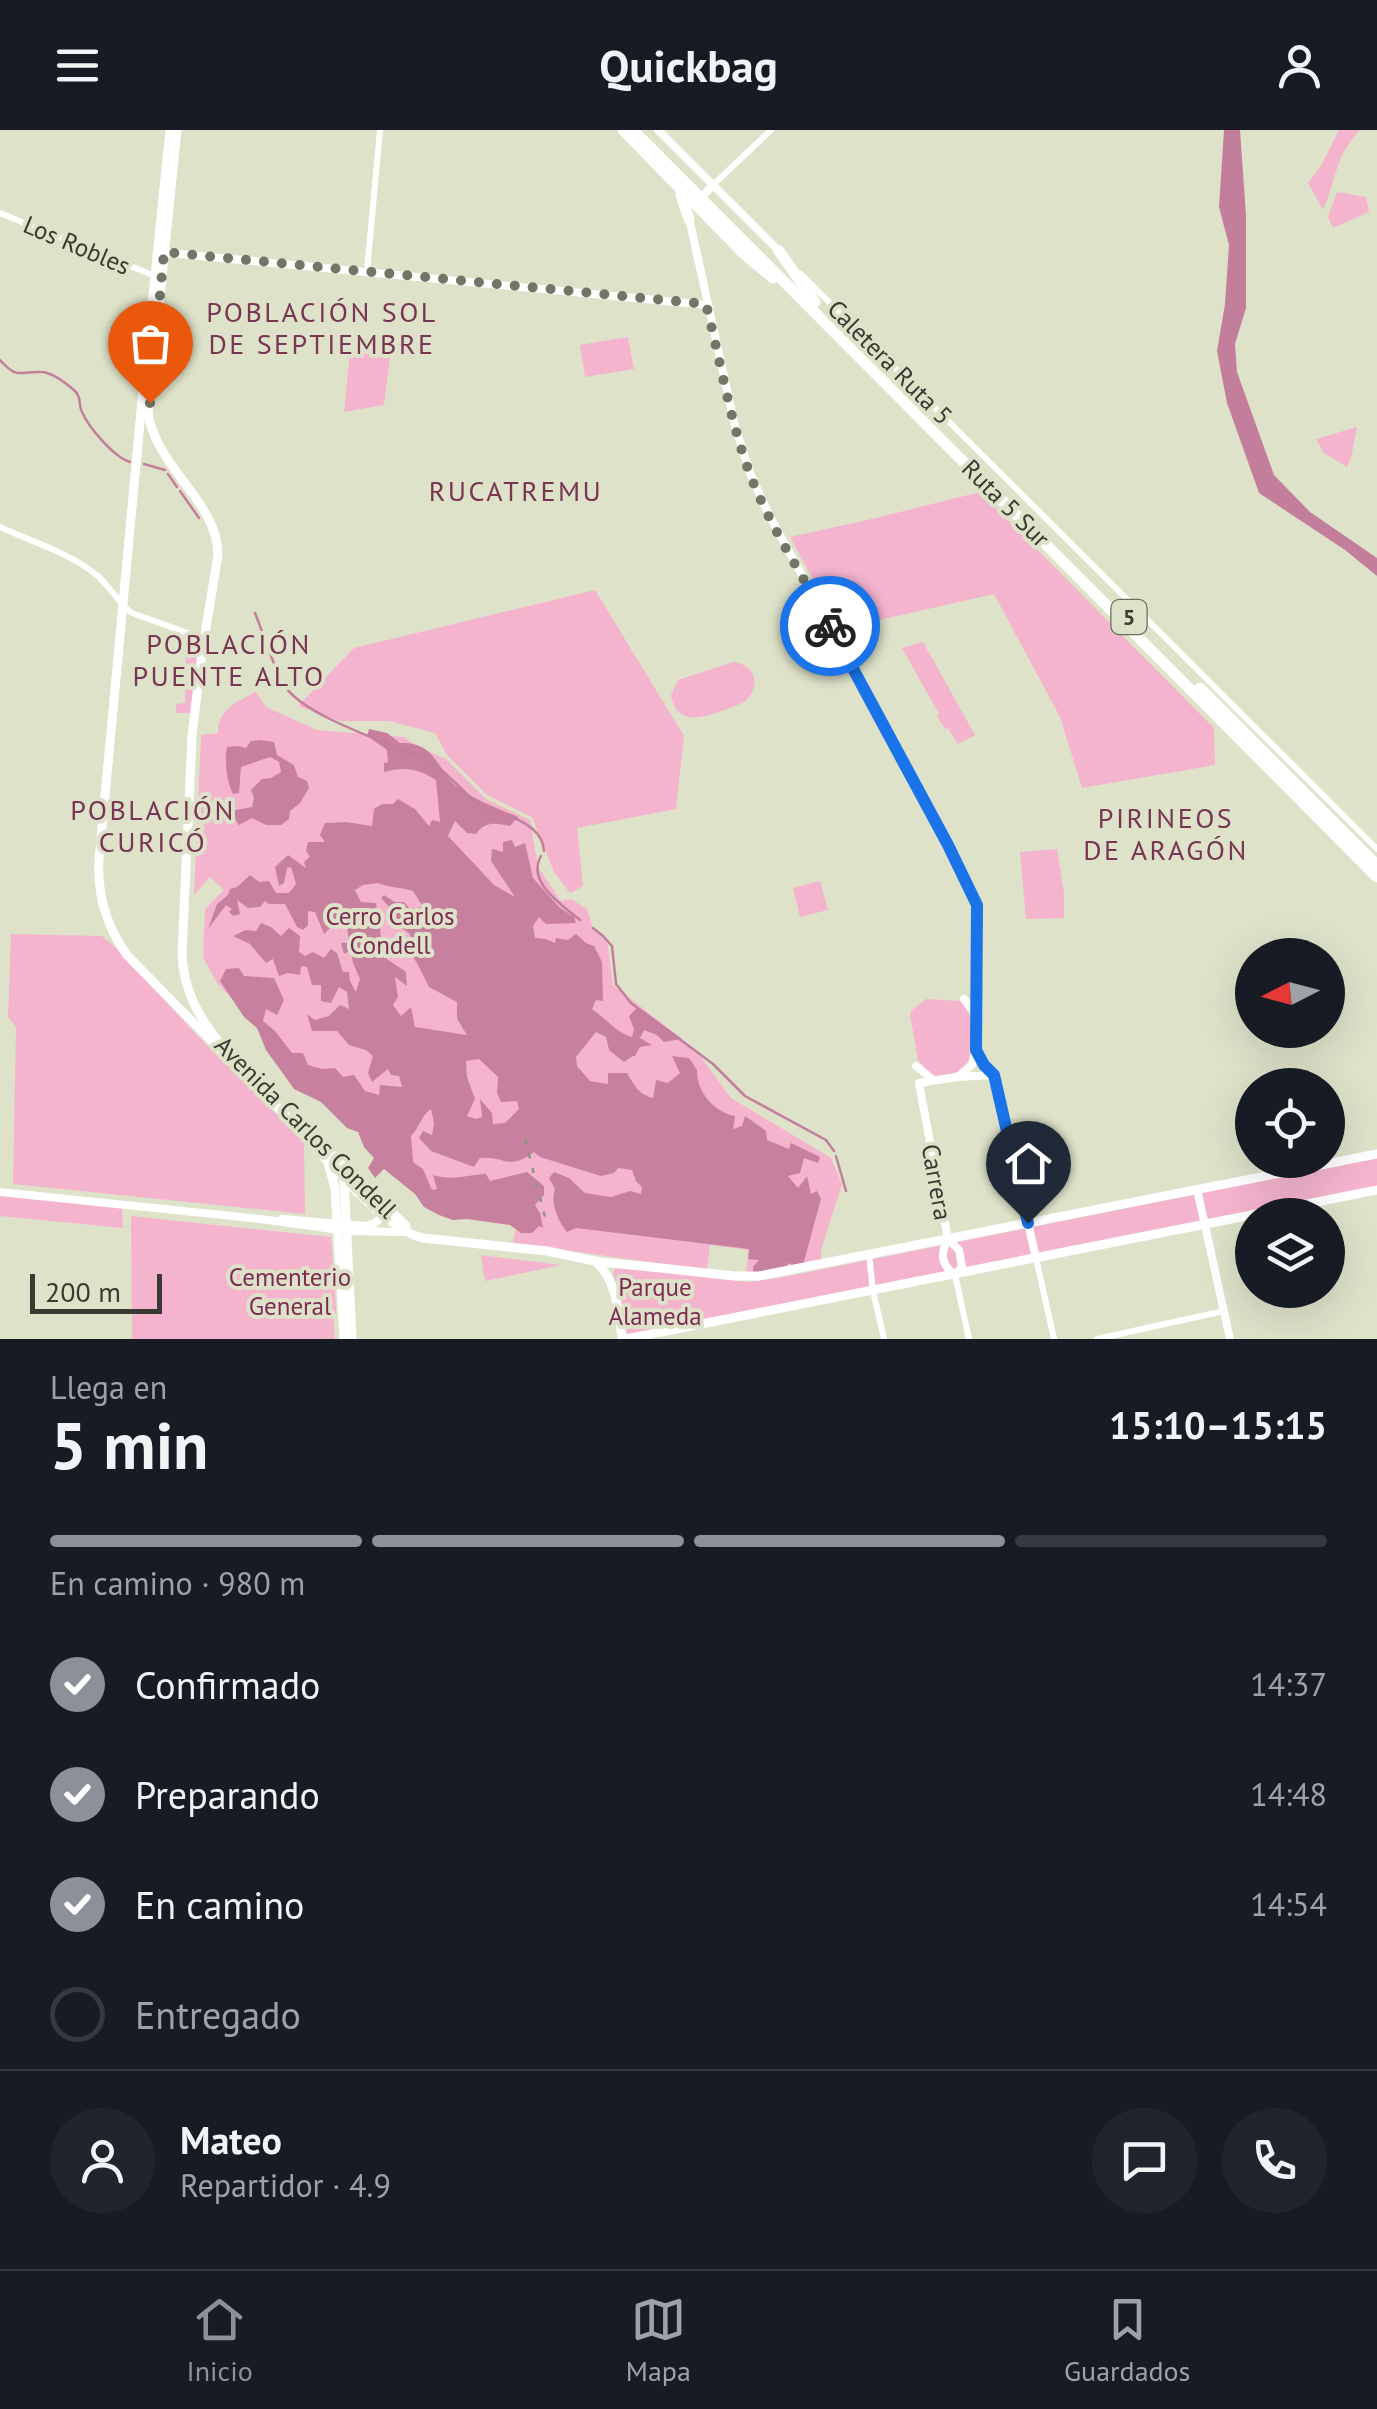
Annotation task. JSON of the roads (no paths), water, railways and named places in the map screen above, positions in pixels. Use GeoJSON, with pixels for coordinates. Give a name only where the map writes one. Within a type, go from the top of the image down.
{"type":"FeatureCollection","features":[{"type":"Feature","properties":{"kind":"highway"},"geometry":{"type":"LineString","coordinates":[[624,130],[689,188],[690,221]]}},
{"type":"Feature","properties":{"kind":"highway","name":"Ruta 5 Sur"},"geometry":{"type":"LineString","coordinates":[[637,130],[703,205],[824,316],[1377,865]]}},
{"type":"Feature","properties":{"kind":"highway"},"geometry":{"type":"LineString","coordinates":[[690,221],[703,205]]}},
{"type":"Feature","properties":{"kind":"highway"},"geometry":{"type":"LineString","coordinates":[[778,251],[824,316]]}},
{"type":"Feature","properties":{"kind":"highway","name":"Ruta 5 Sur"},"geometry":{"type":"LineString","coordinates":[[824,316],[1377,877]]}},
{"type":"Feature","properties":{"kind":"main road"},"geometry":{"type":"LineString","coordinates":[[148,413],[173,130]]}},
{"type":"Feature","properties":{"kind":"main road","name":"Caletera Ruta 5"},"geometry":{"type":"LineString","coordinates":[[658,130],[778,251]]}},
{"type":"Feature","properties":{"kind":"main road"},"geometry":{"type":"LineString","coordinates":[[703,205],[713,185]]}},
{"type":"Feature","properties":{"kind":"main road"},"geometry":{"type":"LineString","coordinates":[[690,221],[740,444],[760,497],[977,905],[976,1050],[972,1065],[958,1077]]}},
{"type":"Feature","properties":{"kind":"main road"},"geometry":{"type":"LineString","coordinates":[[161,252],[706,304]]}},
{"type":"Feature","properties":{"kind":"main road","name":"Avenida Carlos Condell"},"geometry":{"type":"LineString","coordinates":[[161,252],[142,401],[99,884],[106,918],[127,955],[344,1178],[390,1216],[437,1238]]}},
{"type":"Feature","properties":{"kind":"main road","name":"Avenida Carlos Condell"},"geometry":{"type":"LineString","coordinates":[[142,401],[161,450],[210,522],[217,540],[214,585],[193,718],[182,953],[187,987],[195,1008],[220,1043],[405,1232],[420,1238],[437,1238]]}},
{"type":"Feature","properties":{"kind":"main road"},"geometry":{"type":"LineString","coordinates":[[138,450],[152,446],[161,450]]}},
{"type":"Feature","properties":{"kind":"main road"},"geometry":{"type":"LineString","coordinates":[[169,998],[181,996],[187,987]]}},
{"type":"Feature","properties":{"kind":"main road"},"geometry":{"type":"LineString","coordinates":[[964,999],[976,1017]]}},
{"type":"Feature","properties":{"kind":"main road"},"geometry":{"type":"LineString","coordinates":[[976,1050],[994,1075],[1036,1258]]}},
{"type":"Feature","properties":{"kind":"main road"},"geometry":{"type":"LineString","coordinates":[[916,1066],[932,1080],[994,1075]]}},
{"type":"Feature","properties":{"kind":"main road","name":"Carrera"},"geometry":{"type":"LineString","coordinates":[[932,1080],[919,1083],[948,1239],[943,1258],[946,1268],[955,1275]]}},
{"type":"Feature","properties":{"kind":"main road"},"geometry":{"type":"LineString","coordinates":[[437,1238],[593,1260],[752,1276],[1377,1154]]}},
{"type":"Feature","properties":{"kind":"main road"},"geometry":{"type":"LineString","coordinates":[[328,1161],[342,1227]]}},
{"type":"Feature","properties":{"kind":"main road"},"geometry":{"type":"LineString","coordinates":[[342,1165],[348,1339]]}},
{"type":"Feature","properties":{"kind":"main road"},"geometry":{"type":"LineString","coordinates":[[1198,1189],[1230,1339]]}},
{"type":"Feature","properties":{"kind":"main road"},"geometry":{"type":"LineString","coordinates":[[593,1260],[606,1272],[613,1287],[624,1339],[1377,1190]]}},
{"type":"Feature","properties":{"kind":"main road"},"geometry":{"type":"LineString","coordinates":[[0,1192],[405,1232]]}},
{"type":"Feature","properties":{"kind":"main road"},"geometry":{"type":"LineString","coordinates":[[342,1227],[368,1225],[390,1216]]}},
{"type":"Feature","properties":{"kind":"main road"},"geometry":{"type":"LineString","coordinates":[[948,1239],[961,1256],[962,1267],[955,1275]]}},
{"type":"Feature","properties":{"kind":"main road"},"geometry":{"type":"LineString","coordinates":[[606,1272],[620,1263]]}},
{"type":"Feature","properties":{"kind":"street"},"geometry":{"type":"LineString","coordinates":[[367,272],[380,130]]}},
{"type":"Feature","properties":{"kind":"street"},"geometry":{"type":"LineString","coordinates":[[713,185],[771,130]]}},
{"type":"Feature","properties":{"kind":"street","name":"Los Robles"},"geometry":{"type":"LineString","coordinates":[[0,213],[155,276]]}},
{"type":"Feature","properties":{"kind":"street","name":"Caletera Ruta 5"},"geometry":{"type":"LineString","coordinates":[[778,251],[1377,849]]}},
{"type":"Feature","properties":{"kind":"street"},"geometry":{"type":"LineString","coordinates":[[0,527],[87,568],[136,615],[204,639]]}},
{"type":"Feature","properties":{"kind":"street"},"geometry":{"type":"LineString","coordinates":[[869,1254],[884,1339]]}},
{"type":"Feature","properties":{"kind":"street"},"geometry":{"type":"LineString","coordinates":[[1036,1258],[1054,1339]]}},
{"type":"Feature","properties":{"kind":"street"},"geometry":{"type":"LineString","coordinates":[[955,1275],[968,1339]]}},
{"type":"Feature","properties":{"kind":"street"},"geometry":{"type":"LineString","coordinates":[[1097,1339],[1224,1311]]}},
{"type":"Feature","properties":{"kind":"waterway"},"geometry":{"type":"LineString","coordinates":[[0,360],[15,372],[45,373],[68,385],[77,394],[82,412],[96,434],[130,462]]}},
{"type":"Feature","properties":{"kind":"waterway"},"geometry":{"type":"LineString","coordinates":[[144,464],[165,470]]}},
{"type":"Feature","properties":{"kind":"waterway"},"geometry":{"type":"LineString","coordinates":[[168,474],[177,487]]}},
{"type":"Feature","properties":{"kind":"waterway"},"geometry":{"type":"LineString","coordinates":[[180,491],[199,518]]}},
{"type":"Feature","properties":{"kind":"waterway"},"geometry":{"type":"LineString","coordinates":[[255,613],[281,678],[295,697],[330,719],[431,762],[479,804],[496,813]]}},
{"type":"Feature","properties":{"kind":"waterway"},"geometry":{"type":"LineString","coordinates":[[510,816],[537,833],[544,851]]}},
{"type":"Feature","properties":{"kind":"waterway"},"geometry":{"type":"LineString","coordinates":[[541,856],[538,875],[542,884],[580,920]]}},
{"type":"Feature","properties":{"kind":"waterway"},"geometry":{"type":"LineString","coordinates":[[593,928],[612,946],[616,984],[631,1003],[713,1064],[745,1096],[826,1140],[834,1151]]}},
{"type":"Feature","properties":{"kind":"waterway"},"geometry":{"type":"LineString","coordinates":[[836,1156],[846,1191]]}},
{"type":"Feature","properties":{"kind":"railway"},"geometry":{"type":"LineString","coordinates":[[525,1139],[546,1221]]}},
{"type":"Feature","properties":{"kind":"district","name":"POBLACIÓN SOL DE SEPTIEMBRE"},"geometry":{"type":"Point","coordinates":[322,328]}},
{"type":"Feature","properties":{"kind":"district","name":"RUCATREMU"},"geometry":{"type":"Point","coordinates":[516,491]}},
{"type":"Feature","properties":{"kind":"district","name":"POBLACIÓN PUENTE ALTO"},"geometry":{"type":"Point","coordinates":[229,660]}},
{"type":"Feature","properties":{"kind":"district","name":"POBLACIÓN CURICÓ"},"geometry":{"type":"Point","coordinates":[153,826]}},
{"type":"Feature","properties":{"kind":"district","name":"PIRINEOS DE ARAGÓN"},"geometry":{"type":"Point","coordinates":[1166,834]}},
{"type":"Feature","properties":{"kind":"park label","name":"Cerro Carlos Condell"},"geometry":{"type":"Point","coordinates":[390,930]}},
{"type":"Feature","properties":{"kind":"park label","name":"Cementerio General"},"geometry":{"type":"Point","coordinates":[290,1292]}},
{"type":"Feature","properties":{"kind":"park label","name":"Parque Alameda"},"geometry":{"type":"Point","coordinates":[655,1302]}}]}
